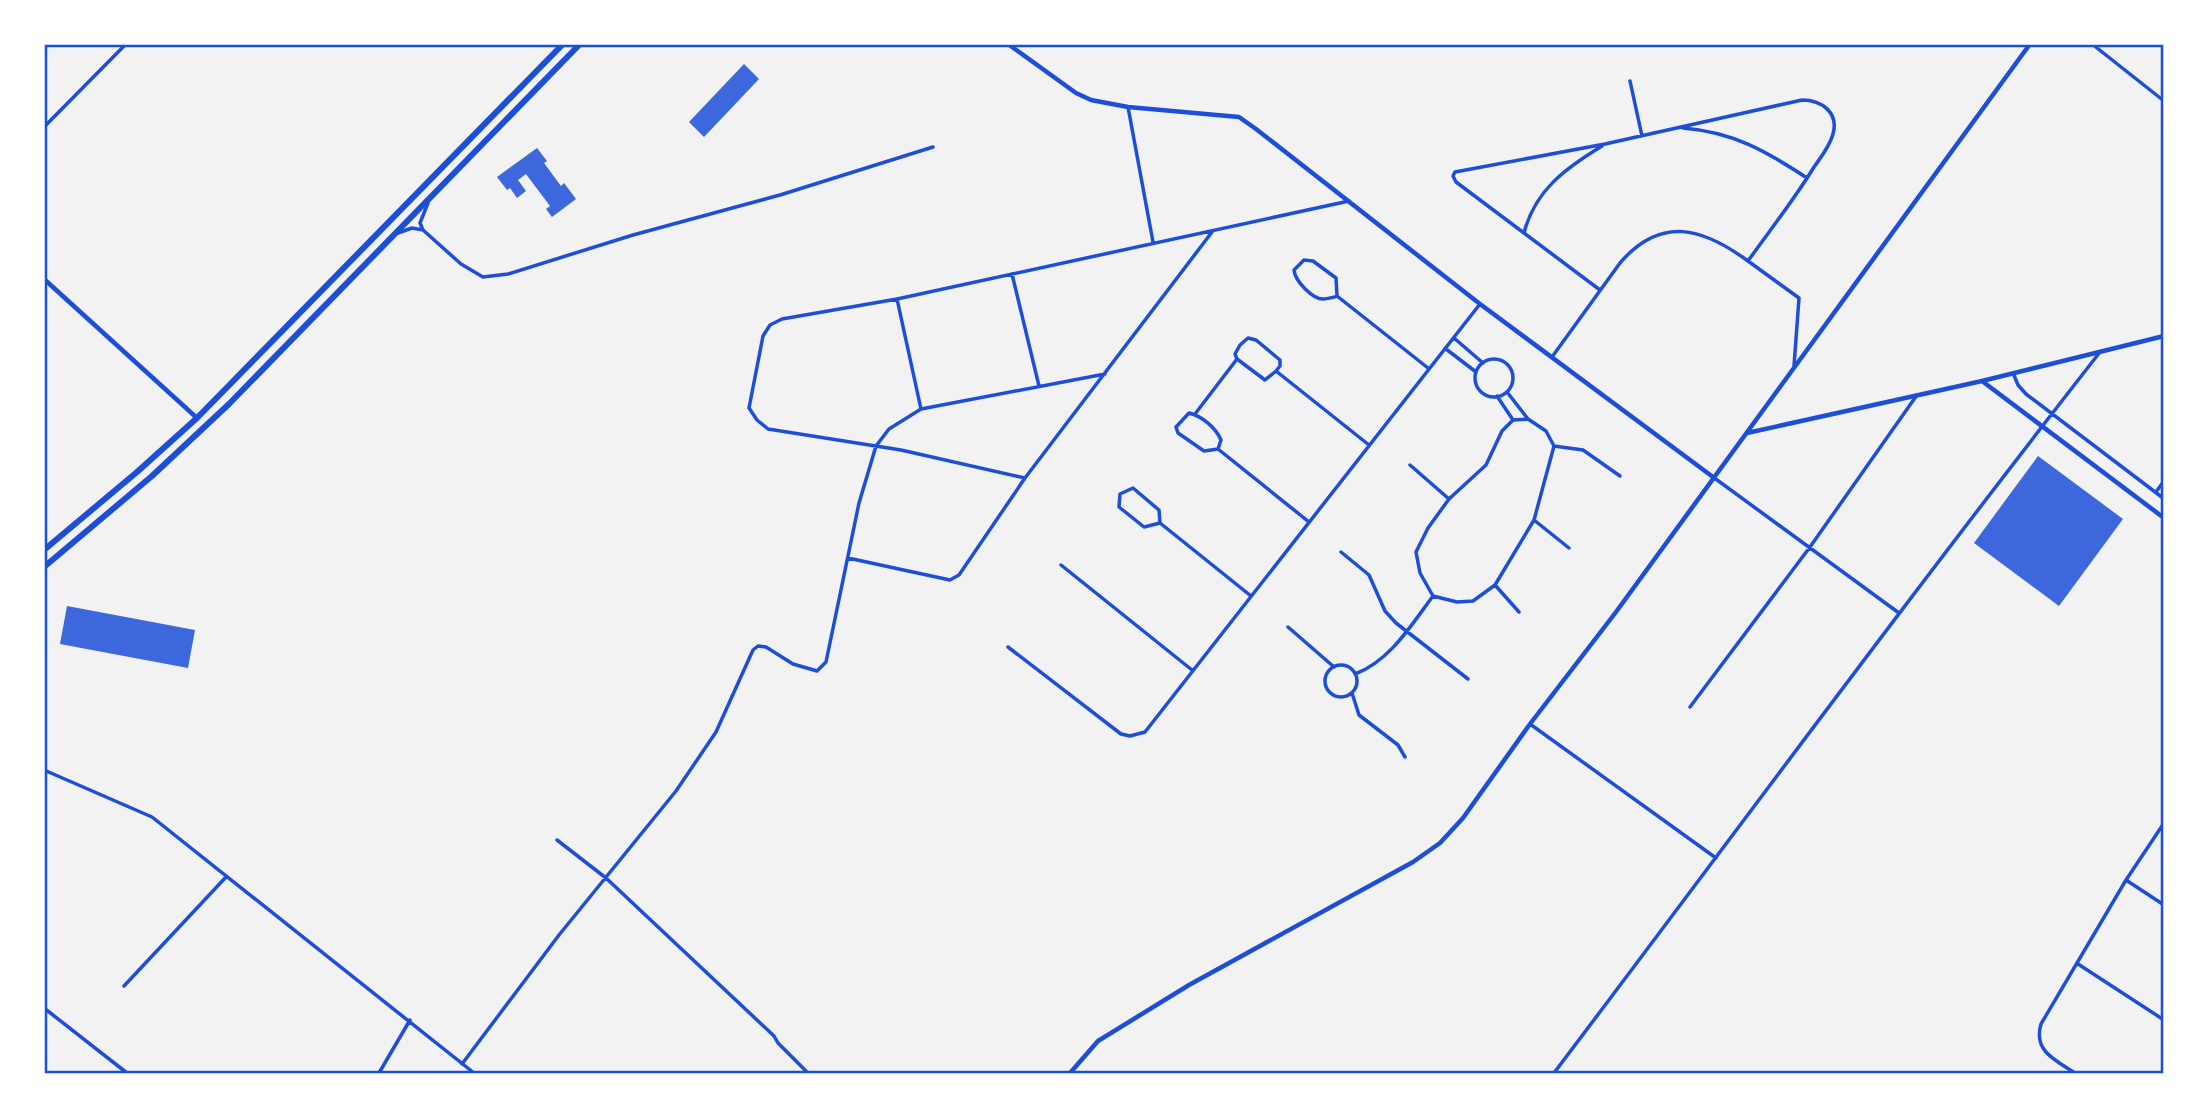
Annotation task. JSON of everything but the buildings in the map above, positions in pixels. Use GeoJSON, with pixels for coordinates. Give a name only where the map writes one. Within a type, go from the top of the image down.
{"type":"FeatureCollection","features":[{"type":"Feature","properties":{"kind":"highway"},"geometry":{"type":"LineString","coordinates":[[44,550],[197,418],[563,44]]}},
{"type":"Feature","properties":{"kind":"highway"},"geometry":{"type":"LineString","coordinates":[[44,567],[139,487],[221,412],[580,44]]}},
{"type":"Feature","properties":{"kind":"street"},"geometry":{"type":"LineString","coordinates":[[44,127],[126,44]]}},
{"type":"Feature","properties":{"kind":"street"},"geometry":{"type":"LineString","coordinates":[[1008,44],[1076,93],[1091,100],[1128,107],[1239,117],[1480,304],[1899,613]]}},
{"type":"Feature","properties":{"kind":"street"},"geometry":{"type":"LineString","coordinates":[[1070,1073],[1098,1041],[1189,985],[1413,862],[1440,842],[1463,818],[2030,44]]}},
{"type":"Feature","properties":{"kind":"street"},"geometry":{"type":"LineString","coordinates":[[2092,44],[2164,101]]}},
{"type":"Feature","properties":{"kind":"street"},"geometry":{"type":"LineString","coordinates":[[1630,81],[1642,136]]}},
{"type":"Feature","properties":{"kind":"street"},"geometry":{"type":"LineString","coordinates":[[1600,290],[1456,182],[1453,176],[1455,172],[1605,144],[1802,100],[1817,102],[1828,109],[1834,121],[1834,133],[1807,178],[1748,261]]}},
{"type":"Feature","properties":{"kind":"street"},"geometry":{"type":"LineString","coordinates":[[1128,107],[1153,242]]}},
{"type":"Feature","properties":{"kind":"street"},"geometry":{"type":"LineString","coordinates":[[1678,127],[1714,132],[1744,141],[1774,156],[1807,178]]}},
{"type":"Feature","properties":{"kind":"street"},"geometry":{"type":"LineString","coordinates":[[1524,233],[1535,205],[1552,182],[1570,166],[1605,144]]}},
{"type":"Feature","properties":{"kind":"street"},"geometry":{"type":"LineString","coordinates":[[432,194],[420,223],[423,230],[461,264],[483,277],[508,275],[633,235],[780,195],[933,146]]}},
{"type":"Feature","properties":{"kind":"street"},"geometry":{"type":"LineString","coordinates":[[1025,478],[876,446],[768,429],[757,420],[749,408],[763,336],[770,325],[782,319],[897,299],[1349,201]]}},
{"type":"Feature","properties":{"kind":"street"},"geometry":{"type":"LineString","coordinates":[[391,236],[406,229],[423,230]]}},
{"type":"Feature","properties":{"kind":"street"},"geometry":{"type":"LineString","coordinates":[[848,558],[950,579],[959,575],[1025,478],[1213,231]]}},
{"type":"Feature","properties":{"kind":"street"},"geometry":{"type":"LineString","coordinates":[[1552,357],[1620,263],[1637,245],[1674,231],[1704,235],[1717,240],[1799,298],[1794,368]]}},
{"type":"Feature","properties":{"kind":"street"},"geometry":{"type":"LineString","coordinates":[[1337,296],[1322,300],[1318,298],[1299,282],[1294,270],[1304,260],[1313,261],[1336,278],[1337,296],[1429,368]]}},
{"type":"Feature","properties":{"kind":"street"},"geometry":{"type":"LineString","coordinates":[[1012,274],[1039,386]]}},
{"type":"Feature","properties":{"kind":"street"},"geometry":{"type":"LineString","coordinates":[[44,279],[197,418]]}},
{"type":"Feature","properties":{"kind":"street"},"geometry":{"type":"LineString","coordinates":[[897,299],[921,409]]}},
{"type":"Feature","properties":{"kind":"street"},"geometry":{"type":"LineString","coordinates":[[1008,647],[1121,734],[1130,736],[1145,732],[1480,304]]}},
{"type":"Feature","properties":{"kind":"street"},"geometry":{"type":"LineString","coordinates":[[1746,433],[1982,381],[2164,336]]}},
{"type":"Feature","properties":{"kind":"street"},"geometry":{"type":"LineString","coordinates":[[1248,338],[1255,340],[1280,360],[1276,371],[1265,380],[1237,359],[1235,354],[1240,345],[1248,338]]}},
{"type":"Feature","properties":{"kind":"street"},"geometry":{"type":"LineString","coordinates":[[1454,338],[1483,363]]}},
{"type":"Feature","properties":{"kind":"street"},"geometry":{"type":"LineString","coordinates":[[1446,349],[1476,372]]}},
{"type":"Feature","properties":{"kind":"street"},"geometry":{"type":"LineString","coordinates":[[1554,1073],[1899,613],[2100,352]]}},
{"type":"Feature","properties":{"kind":"street"},"geometry":{"type":"LineString","coordinates":[[1195,414],[1237,359]]}},
{"type":"Feature","properties":{"kind":"street"},"geometry":{"type":"LineString","coordinates":[[1495,359],[1507,364],[1511,369],[1513,381],[1507,392],[1497,396],[1485,394],[1480,390],[1476,372],[1483,363],[1495,359]]}},
{"type":"Feature","properties":{"kind":"street"},"geometry":{"type":"LineString","coordinates":[[1276,371],[1369,444]]}},
{"type":"Feature","properties":{"kind":"street"},"geometry":{"type":"LineString","coordinates":[[2013,372],[2018,385],[2026,394],[2163,498]]}},
{"type":"Feature","properties":{"kind":"street"},"geometry":{"type":"LineString","coordinates":[[463,1064],[559,934],[676,791],[716,732],[753,650],[758,646],[766,647],[793,664],[817,671],[823,667],[859,503],[876,446],[889,429],[921,409],[1105,374]]}},
{"type":"Feature","properties":{"kind":"street"},"geometry":{"type":"LineString","coordinates":[[1982,381],[2164,518]]}},
{"type":"Feature","properties":{"kind":"street"},"geometry":{"type":"LineString","coordinates":[[1507,392],[1528,419],[1546,431],[1554,446],[1534,520],[1495,585],[1472,601],[1457,602],[1433,596],[1420,573],[1416,552],[1428,527],[1449,499],[1486,465],[1502,431],[1513,420],[1528,419]]}},
{"type":"Feature","properties":{"kind":"street"},"geometry":{"type":"LineString","coordinates":[[1497,396],[1513,420]]}},
{"type":"Feature","properties":{"kind":"street"},"geometry":{"type":"LineString","coordinates":[[1690,707],[1810,547],[1917,396]]}},
{"type":"Feature","properties":{"kind":"street"},"geometry":{"type":"LineString","coordinates":[[1218,449],[1221,440],[1217,431],[1195,414],[1189,413],[1181,419],[1176,427],[1178,433],[1204,451],[1218,449],[1309,522]]}},
{"type":"Feature","properties":{"kind":"street"},"geometry":{"type":"LineString","coordinates":[[1554,446],[1583,450],[1620,476]]}},
{"type":"Feature","properties":{"kind":"street"},"geometry":{"type":"LineString","coordinates":[[1410,465],[1449,499]]}},
{"type":"Feature","properties":{"kind":"street"},"geometry":{"type":"LineString","coordinates":[[2156,492],[2164,481]]}},
{"type":"Feature","properties":{"kind":"street"},"geometry":{"type":"LineString","coordinates":[[1160,523],[1144,527],[1119,508],[1120,494],[1133,488],[1159,510],[1160,523],[1251,596]]}},
{"type":"Feature","properties":{"kind":"street"},"geometry":{"type":"LineString","coordinates":[[1534,520],[1569,548]]}},
{"type":"Feature","properties":{"kind":"street"},"geometry":{"type":"LineString","coordinates":[[1341,552],[1369,575],[1385,611],[1407,632],[1468,679]]}},
{"type":"Feature","properties":{"kind":"street"},"geometry":{"type":"LineString","coordinates":[[1061,565],[1192,670]]}},
{"type":"Feature","properties":{"kind":"street"},"geometry":{"type":"LineString","coordinates":[[1495,585],[1519,611]]}},
{"type":"Feature","properties":{"kind":"street"},"geometry":{"type":"LineString","coordinates":[[1355,674],[1364,671],[1386,654],[1407,632],[1433,596]]}},
{"type":"Feature","properties":{"kind":"street"},"geometry":{"type":"LineString","coordinates":[[1288,627],[1334,667],[1349,667],[1355,674],[1357,684],[1352,693],[1342,697],[1328,690],[1327,674],[1334,667]]}},
{"type":"Feature","properties":{"kind":"street"},"geometry":{"type":"LineString","coordinates":[[1352,693],[1359,715],[1398,745],[1405,757]]}},
{"type":"Feature","properties":{"kind":"street"},"geometry":{"type":"LineString","coordinates":[[1530,723],[1716,858]]}},
{"type":"Feature","properties":{"kind":"street"},"geometry":{"type":"LineString","coordinates":[[44,770],[152,817],[474,1073]]}},
{"type":"Feature","properties":{"kind":"street"},"geometry":{"type":"LineString","coordinates":[[2074,1073],[2050,1057],[2039,1043],[2041,1024],[2078,964],[2088,942],[2164,823]]}},
{"type":"Feature","properties":{"kind":"street"},"geometry":{"type":"LineString","coordinates":[[556,840],[606,878],[774,1036],[808,1073]]}},
{"type":"Feature","properties":{"kind":"street"},"geometry":{"type":"LineString","coordinates":[[124,986],[226,877]]}},
{"type":"Feature","properties":{"kind":"street"},"geometry":{"type":"LineString","coordinates":[[2126,880],[2164,905]]}},
{"type":"Feature","properties":{"kind":"street"},"geometry":{"type":"LineString","coordinates":[[2078,964],[2164,1020]]}},
{"type":"Feature","properties":{"kind":"street"},"geometry":{"type":"LineString","coordinates":[[44,1008],[127,1073]]}},
{"type":"Feature","properties":{"kind":"street"},"geometry":{"type":"LineString","coordinates":[[379,1073],[410,1020]]}}]}
